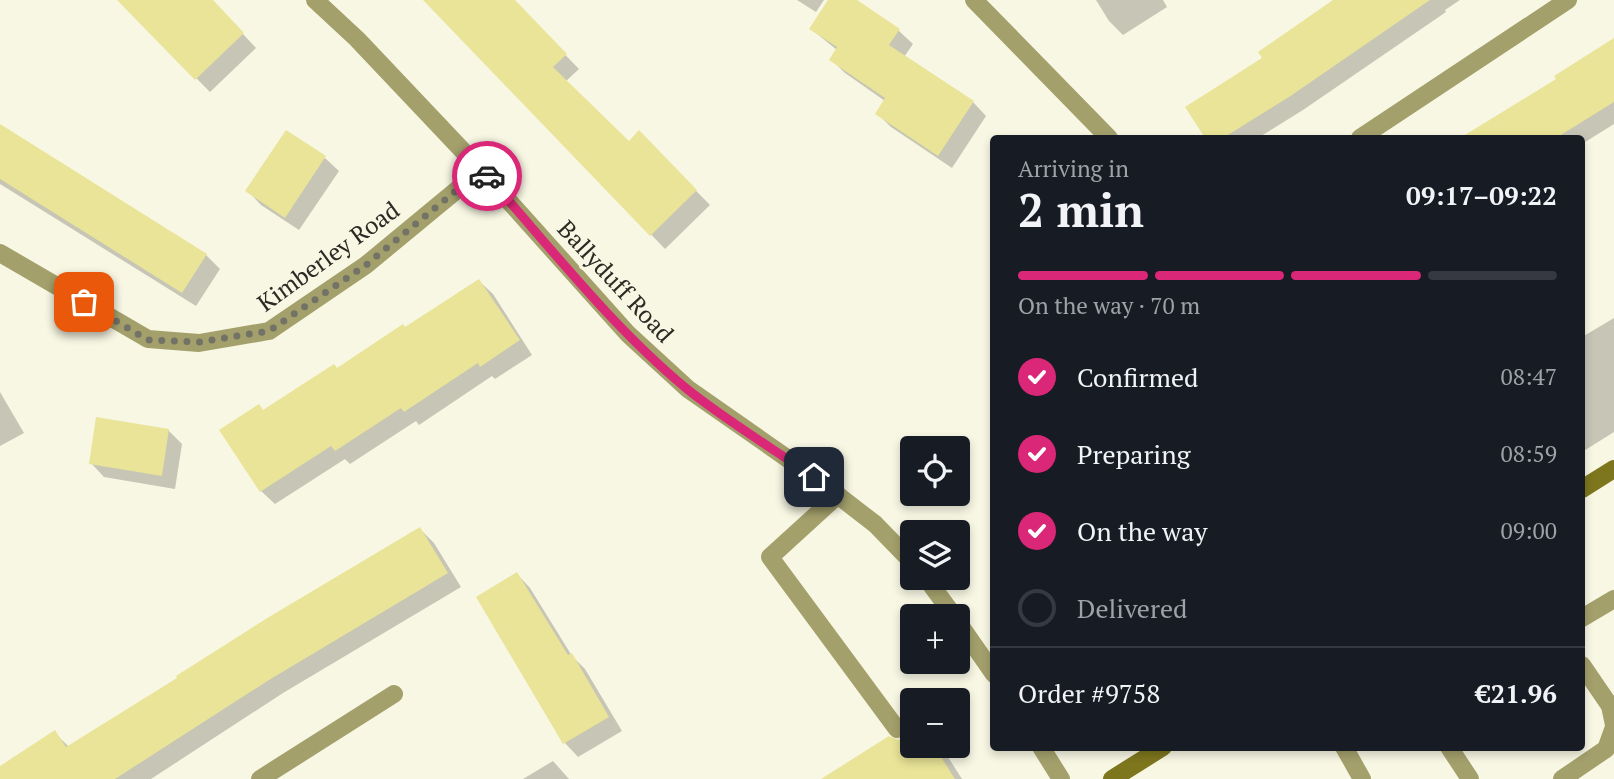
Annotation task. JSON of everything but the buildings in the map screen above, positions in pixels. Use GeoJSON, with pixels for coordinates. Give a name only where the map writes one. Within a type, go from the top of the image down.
{"type":"FeatureCollection","features":[{"type":"Feature","properties":{"kind":"street","name":"Ballyduff Road"},"geometry":{"type":"LineString","coordinates":[[315,0],[357,39],[481,170],[628,334],[688,389],[838,495],[875,524],[900,550]]}},
{"type":"Feature","properties":{"kind":"street"},"geometry":{"type":"LineString","coordinates":[[974,0],[1106,135]]}},
{"type":"Feature","properties":{"kind":"street"},"geometry":{"type":"LineString","coordinates":[[1365,135],[1568,0]]}},
{"type":"Feature","properties":{"kind":"street","name":"Kimberley Road"},"geometry":{"type":"LineString","coordinates":[[0,253],[148,340],[199,342],[269,331],[366,265],[481,170]]}},
{"type":"Feature","properties":{"kind":"street"},"geometry":{"type":"LineString","coordinates":[[1585,487],[1614,469]]}},
{"type":"Feature","properties":{"kind":"street"},"geometry":{"type":"LineString","coordinates":[[838,495],[771,557],[897,729]]}},
{"type":"Feature","properties":{"kind":"street"},"geometry":{"type":"LineString","coordinates":[[1585,616],[1614,598]]}},
{"type":"Feature","properties":{"kind":"street"},"geometry":{"type":"LineString","coordinates":[[970,640],[990,668]]}},
{"type":"Feature","properties":{"kind":"street"},"geometry":{"type":"LineString","coordinates":[[1562,779],[1606,749],[1614,726],[1610,706],[1585,669]]}},
{"type":"Feature","properties":{"kind":"street"},"geometry":{"type":"LineString","coordinates":[[260,779],[394,694]]}},
{"type":"Feature","properties":{"kind":"street"},"geometry":{"type":"LineString","coordinates":[[1044,751],[1061,779]]}},
{"type":"Feature","properties":{"kind":"street"},"geometry":{"type":"LineString","coordinates":[[1112,779],[1157,751]]}},
{"type":"Feature","properties":{"kind":"street"},"geometry":{"type":"LineString","coordinates":[[1346,751],[1362,779]]}},
{"type":"Feature","properties":{"kind":"street"},"geometry":{"type":"LineString","coordinates":[[1452,751],[1470,779]]}},
{"type":"Feature","properties":{"kind":"way so far"},"geometry":{"type":"LineString","coordinates":[[84,302],[148,340],[199,342],[269,331],[366,265],[481,170],[487,176]]}},
{"type":"Feature","properties":{"kind":"route"},"geometry":{"type":"LineString","coordinates":[[487,176],[628,334],[668,371],[688,389],[814,477]]}}]}
